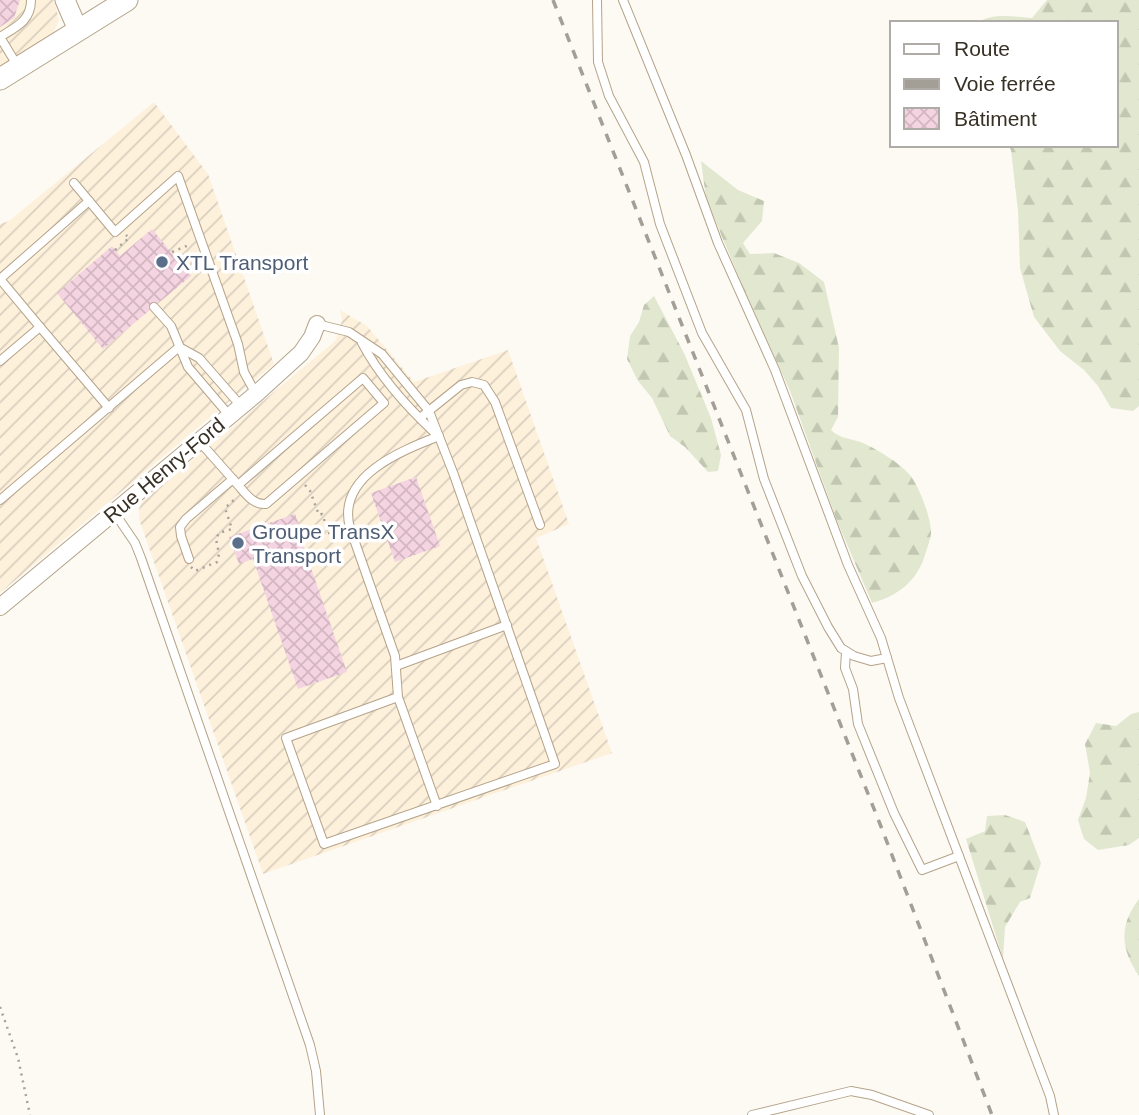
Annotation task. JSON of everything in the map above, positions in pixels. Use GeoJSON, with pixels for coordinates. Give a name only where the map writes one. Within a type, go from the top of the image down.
{"type":"FeatureCollection","features":[{"type":"Feature","properties":{"kind":"main road"},"geometry":{"type":"LineString","coordinates":[[0,79],[127,0]]}},
{"type":"Feature","properties":{"kind":"street"},"geometry":{"type":"LineString","coordinates":[[65,0],[78,30]]}},
{"type":"Feature","properties":{"kind":"street","name":"Rue Henry-Ford"},"geometry":{"type":"LineString","coordinates":[[0,607],[256,394],[301,353],[317,324]]}},
{"type":"Feature","properties":{"kind":"lane"},"geometry":{"type":"LineString","coordinates":[[19,68],[0,37],[24,22],[31,0]]}},
{"type":"Feature","properties":{"kind":"lane"},"geometry":{"type":"LineString","coordinates":[[597,0],[598,62],[609,96],[644,162],[660,224],[702,333],[746,410],[764,479],[802,576],[828,627],[846,652],[871,661],[887,658]]}},
{"type":"Feature","properties":{"kind":"lane"},"geometry":{"type":"LineString","coordinates":[[623,0],[686,155],[707,216],[775,370],[848,565],[881,638],[899,698],[1050,1096],[1054,1115]]}},
{"type":"Feature","properties":{"kind":"lane"},"geometry":{"type":"LineString","coordinates":[[74,183],[115,232],[178,176],[238,344],[244,372],[256,394]]}},
{"type":"Feature","properties":{"kind":"lane"},"geometry":{"type":"LineString","coordinates":[[89,201],[0,279],[109,408]]}},
{"type":"Feature","properties":{"kind":"lane"},"geometry":{"type":"LineString","coordinates":[[154,307],[171,326],[188,367],[235,410]]}},
{"type":"Feature","properties":{"kind":"lane"},"geometry":{"type":"LineString","coordinates":[[317,324],[340,329],[382,354],[429,411],[555,764],[324,844],[286,738],[398,696]]}},
{"type":"Feature","properties":{"kind":"lane"},"geometry":{"type":"LineString","coordinates":[[0,361],[40,327]]}},
{"type":"Feature","properties":{"kind":"lane"},"geometry":{"type":"LineString","coordinates":[[360,340],[373,363],[439,436]]}},
{"type":"Feature","properties":{"kind":"lane"},"geometry":{"type":"LineString","coordinates":[[0,500],[179,347]]}},
{"type":"Feature","properties":{"kind":"lane"},"geometry":{"type":"LineString","coordinates":[[179,347],[199,358],[235,410]]}},
{"type":"Feature","properties":{"kind":"lane"},"geometry":{"type":"LineString","coordinates":[[190,562],[180,527],[186,519],[235,482],[363,378],[384,403],[271,502],[262,505],[235,482],[199,441]]}},
{"type":"Feature","properties":{"kind":"lane"},"geometry":{"type":"LineString","coordinates":[[420,418],[467,382],[478,383],[488,389],[495,401],[540,525]]}},
{"type":"Feature","properties":{"kind":"lane"},"geometry":{"type":"LineString","coordinates":[[437,806],[398,696],[395,656],[352,533],[348,506],[350,498],[362,481],[377,466],[398,453],[439,436]]}},
{"type":"Feature","properties":{"kind":"lane"},"geometry":{"type":"LineString","coordinates":[[114,512],[135,542],[141,558],[310,1045],[316,1071],[320,1115]]}},
{"type":"Feature","properties":{"kind":"lane"},"geometry":{"type":"LineString","coordinates":[[396,666],[507,625]]}},
{"type":"Feature","properties":{"kind":"lane"},"geometry":{"type":"LineString","coordinates":[[846,652],[845,668],[853,689],[858,724],[894,813],[922,870],[959,856]]}},
{"type":"Feature","properties":{"kind":"lane"},"geometry":{"type":"LineString","coordinates":[[752,1115],[851,1091],[862,1091],[929,1115]]}},
{"type":"Feature","properties":{"kind":"path"},"geometry":{"type":"LineString","coordinates":[[116,250],[129,238],[126,235]]}},
{"type":"Feature","properties":{"kind":"path"},"geometry":{"type":"LineString","coordinates":[[172,252],[186,246]]}},
{"type":"Feature","properties":{"kind":"path"},"geometry":{"type":"LineString","coordinates":[[310,491],[332,541],[352,533]]}},
{"type":"Feature","properties":{"kind":"path"},"geometry":{"type":"LineString","coordinates":[[234,535],[225,508],[239,495]]}},
{"type":"Feature","properties":{"kind":"path"},"geometry":{"type":"LineString","coordinates":[[190,562],[195,571],[215,564],[219,554],[215,542],[217,535],[232,529]]}},
{"type":"Feature","properties":{"kind":"path"},"geometry":{"type":"LineString","coordinates":[[0,1007],[18,1058],[30,1115]]}},
{"type":"Feature","properties":{"kind":"shaded area"},"geometry":{"type":"Polygon","coordinates":[[[0,0],[54,0],[59,20],[53,34],[0,68],[0,0]]]}},
{"type":"Feature","properties":{"kind":"shaded area"},"geometry":{"type":"Polygon","coordinates":[[[154,102],[208,174],[274,364],[0,593],[0,224],[9,221],[154,102]]]}},
{"type":"Feature","properties":{"kind":"shaded area"},"geometry":{"type":"Polygon","coordinates":[[[340,310],[367,326],[414,382],[508,350],[569,524],[536,538],[612,753],[263,874],[139,519],[139,509],[142,502],[335,341],[342,321],[340,310]]]}},
{"type":"Feature","properties":{"kind":"green space"},"geometry":{"type":"Polygon","coordinates":[[[1047,0],[1139,0],[1139,406],[1133,411],[1111,408],[1098,386],[1084,370],[1060,351],[1034,317],[1020,268],[1018,211],[1009,147],[1118,147],[1118,21],[981,21],[997,16],[1032,18],[1047,0]]]}},
{"type":"Feature","properties":{"kind":"green space"},"geometry":{"type":"Polygon","coordinates":[[[701,161],[738,190],[764,201],[762,221],[743,243],[750,254],[774,253],[799,263],[824,282],[839,348],[838,417],[831,430],[839,436],[861,442],[883,453],[909,474],[921,494],[931,528],[925,555],[912,580],[898,592],[881,600],[872,603],[837,521],[790,391],[706,198],[701,161]]]}},
{"type":"Feature","properties":{"kind":"green space"},"geometry":{"type":"Polygon","coordinates":[[[654,296],[684,353],[711,418],[721,455],[718,471],[708,472],[685,447],[670,436],[652,398],[638,381],[627,359],[630,336],[639,322],[644,305],[654,296]]]}},
{"type":"Feature","properties":{"kind":"green space"},"geometry":{"type":"Polygon","coordinates":[[[1139,712],[1139,838],[1129,845],[1098,850],[1084,839],[1078,820],[1086,798],[1090,773],[1085,744],[1096,723],[1116,726],[1131,714],[1139,712]]]}},
{"type":"Feature","properties":{"kind":"green space"},"geometry":{"type":"Polygon","coordinates":[[[1005,815],[1025,822],[1041,863],[1030,898],[1020,902],[1005,927],[1003,959],[966,839],[985,831],[987,816],[1005,815]]]}},
{"type":"Feature","properties":{"kind":"green space"},"geometry":{"type":"Polygon","coordinates":[[[1139,899],[1139,976],[1128,957],[1124,938],[1128,919],[1139,899]]]}},
{"type":"Feature","properties":{"kind":"building"},"geometry":{"type":"Polygon","coordinates":[[[0,0],[20,0],[14,18],[0,27],[0,0]]]}},
{"type":"Feature","properties":{"kind":"building"},"geometry":{"type":"Polygon","coordinates":[[[152,229],[191,276],[103,349],[57,293],[112,246],[120,256],[152,229]]]}},
{"type":"Feature","properties":{"kind":"building"},"geometry":{"type":"Polygon","coordinates":[[[416,477],[440,546],[395,562],[371,493],[416,477]]]}},
{"type":"Feature","properties":{"kind":"building"},"geometry":{"type":"Polygon","coordinates":[[[295,514],[305,541],[302,542],[347,672],[298,689],[253,559],[239,564],[229,537],[295,514]]]}},
{"type":"Feature","properties":{"kind":"railway"},"geometry":{"type":"LineString","coordinates":[[553,0],[880,824],[992,1115]]}},
{"type":"Feature","properties":{"kind":"place","name":"XTL Transport"},"geometry":{"type":"Point","coordinates":[162,262]}},
{"type":"Feature","properties":{"kind":"place","name":"Groupe TransX Transport"},"geometry":{"type":"Point","coordinates":[238,543]}}]}
